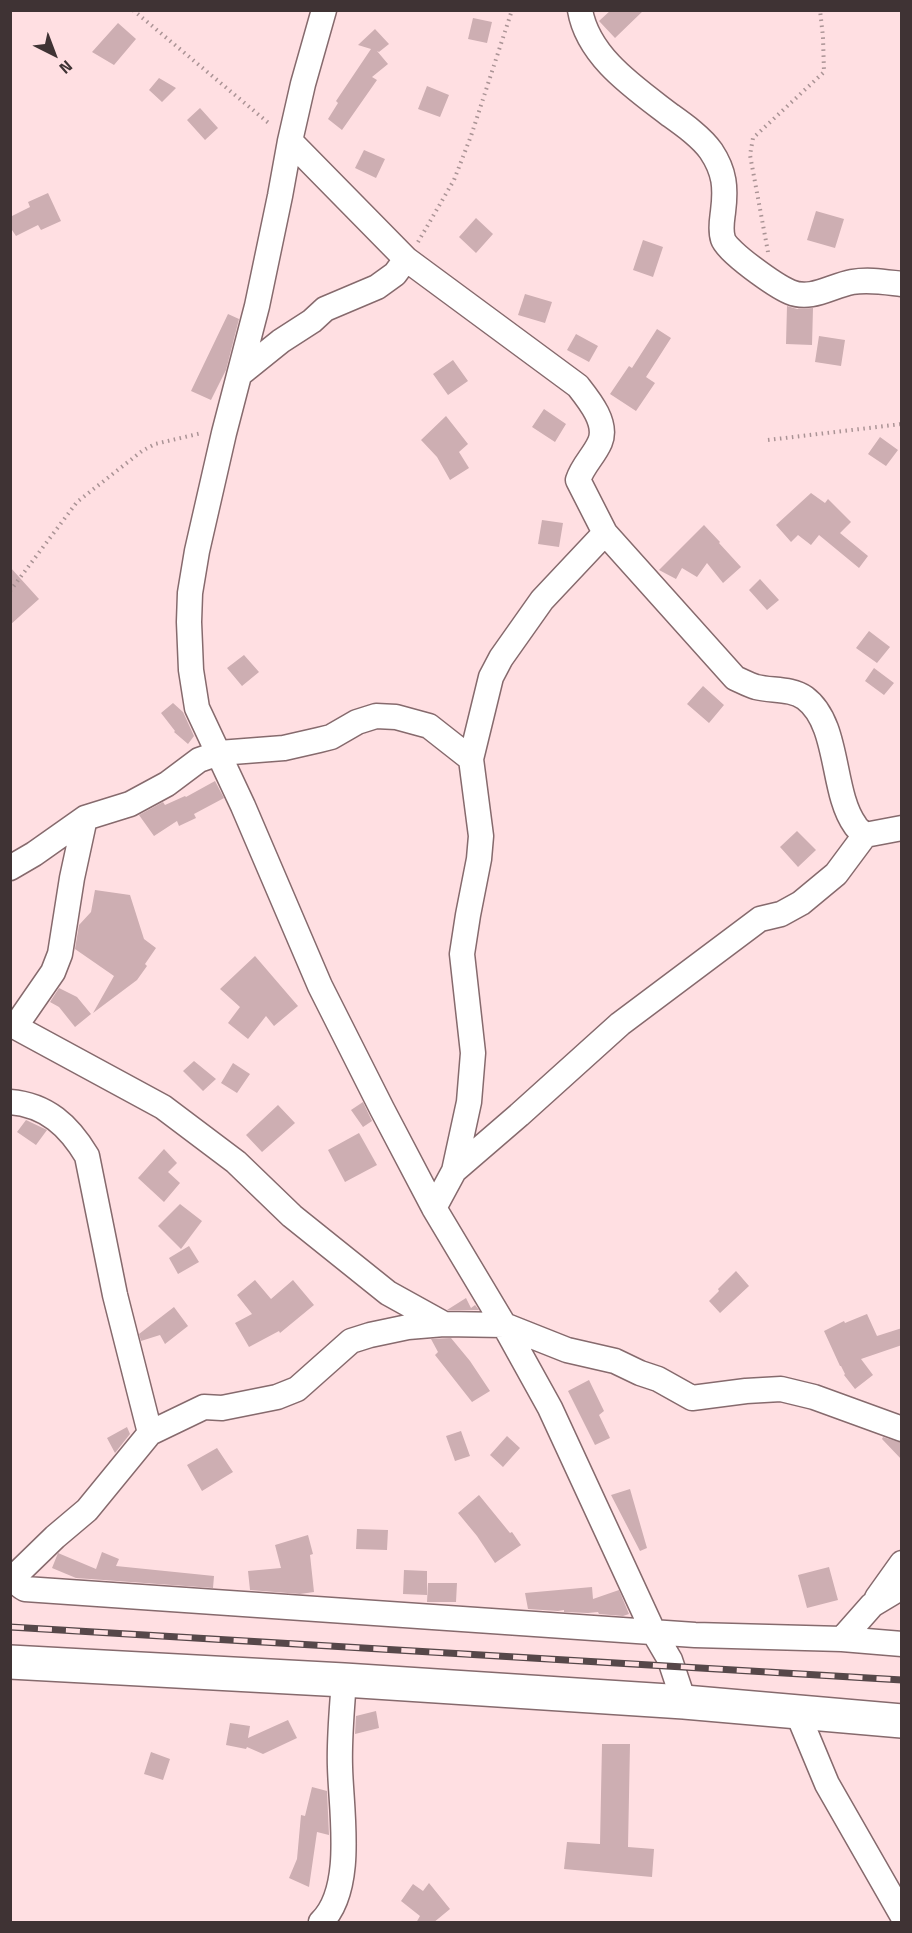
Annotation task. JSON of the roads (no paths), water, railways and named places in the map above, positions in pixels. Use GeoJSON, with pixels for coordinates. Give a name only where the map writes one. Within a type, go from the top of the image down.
{"type":"FeatureCollection","features":[{"type":"Feature","properties":{"kind":"street"},"geometry":{"type":"LineString","coordinates":[[324,10],[303,84],[259,295],[197,551],[190,593],[189,622],[191,670],[197,708],[219,753],[320,986],[381,1109],[434,1208],[504,1325],[550,1408],[653,1631],[670,1660],[684,1702]]}},
{"type":"Feature","properties":{"kind":"street"},"geometry":{"type":"LineString","coordinates":[[580,10],[596,49],[640,93],[686,127],[710,150],[720,167],[726,187],[721,228],[722,239],[728,249],[774,282],[800,295],[851,283],[876,280],[902,284]]}},
{"type":"Feature","properties":{"kind":"street"},"geometry":{"type":"LineString","coordinates":[[290,141],[413,249],[578,386],[592,403],[602,431],[600,443],[581,469],[578,480],[605,532],[735,678],[757,687],[786,691],[805,698],[819,714],[829,738],[839,775],[839,786],[848,812],[855,825],[865,835]]}},
{"type":"Feature","properties":{"kind":"street"},"geometry":{"type":"LineString","coordinates":[[240,374],[325,309],[377,287],[395,274],[413,249]]}},
{"type":"Feature","properties":{"kind":"street"},"geometry":{"type":"LineString","coordinates":[[434,1208],[454,1171],[469,1102],[473,1053],[462,954],[481,836],[471,759],[491,677],[501,658],[542,600],[605,532]]}},
{"type":"Feature","properties":{"kind":"street"},"geometry":{"type":"LineString","coordinates":[[10,868],[85,818],[130,804],[167,784],[199,760],[219,753],[284,748],[319,740],[331,737],[357,722],[376,716],[396,717],[429,726],[471,759]]}},
{"type":"Feature","properties":{"kind":"street"},"geometry":{"type":"LineString","coordinates":[[85,818],[72,878],[60,954],[53,972],[13,1026],[163,1107],[236,1162],[291,1215],[388,1293],[444,1324]]}},
{"type":"Feature","properties":{"kind":"street"},"geometry":{"type":"LineString","coordinates":[[454,1171],[620,1024],[760,919],[781,914],[801,903],[836,874],[865,835],[902,828]]}},
{"type":"Feature","properties":{"kind":"street"},"geometry":{"type":"LineString","coordinates":[[10,1102],[27,1104],[44,1110],[66,1127],[87,1156],[115,1295],[150,1433]]}},
{"type":"Feature","properties":{"kind":"street"},"geometry":{"type":"LineString","coordinates":[[902,1429],[814,1397],[781,1389],[692,1398],[658,1379],[615,1361],[567,1350],[504,1325],[444,1324],[408,1327],[351,1341],[297,1389],[257,1402],[222,1408],[204,1407],[150,1433],[87,1510],[19,1572],[17,1578],[19,1586],[25,1589],[695,1635],[842,1639],[902,1644]]}},
{"type":"Feature","properties":{"kind":"street"},"geometry":{"type":"LineString","coordinates":[[842,1639],[872,1605],[902,1563]]}},
{"type":"Feature","properties":{"kind":"street"},"geometry":{"type":"LineString","coordinates":[[872,1605],[902,1587]]}},
{"type":"Feature","properties":{"kind":"street"},"geometry":{"type":"LineString","coordinates":[[10,1662],[344,1680],[684,1702],[902,1721]]}},
{"type":"Feature","properties":{"kind":"street"},"geometry":{"type":"LineString","coordinates":[[321,1923],[328,1915],[341,1874],[343,1839],[340,1769],[344,1680]]}},
{"type":"Feature","properties":{"kind":"street"},"geometry":{"type":"LineString","coordinates":[[797,1712],[827,1784],[902,1915]]}},
{"type":"Feature","properties":{"kind":"railway"},"geometry":{"type":"LineString","coordinates":[[10,1627],[902,1680]]}}]}
